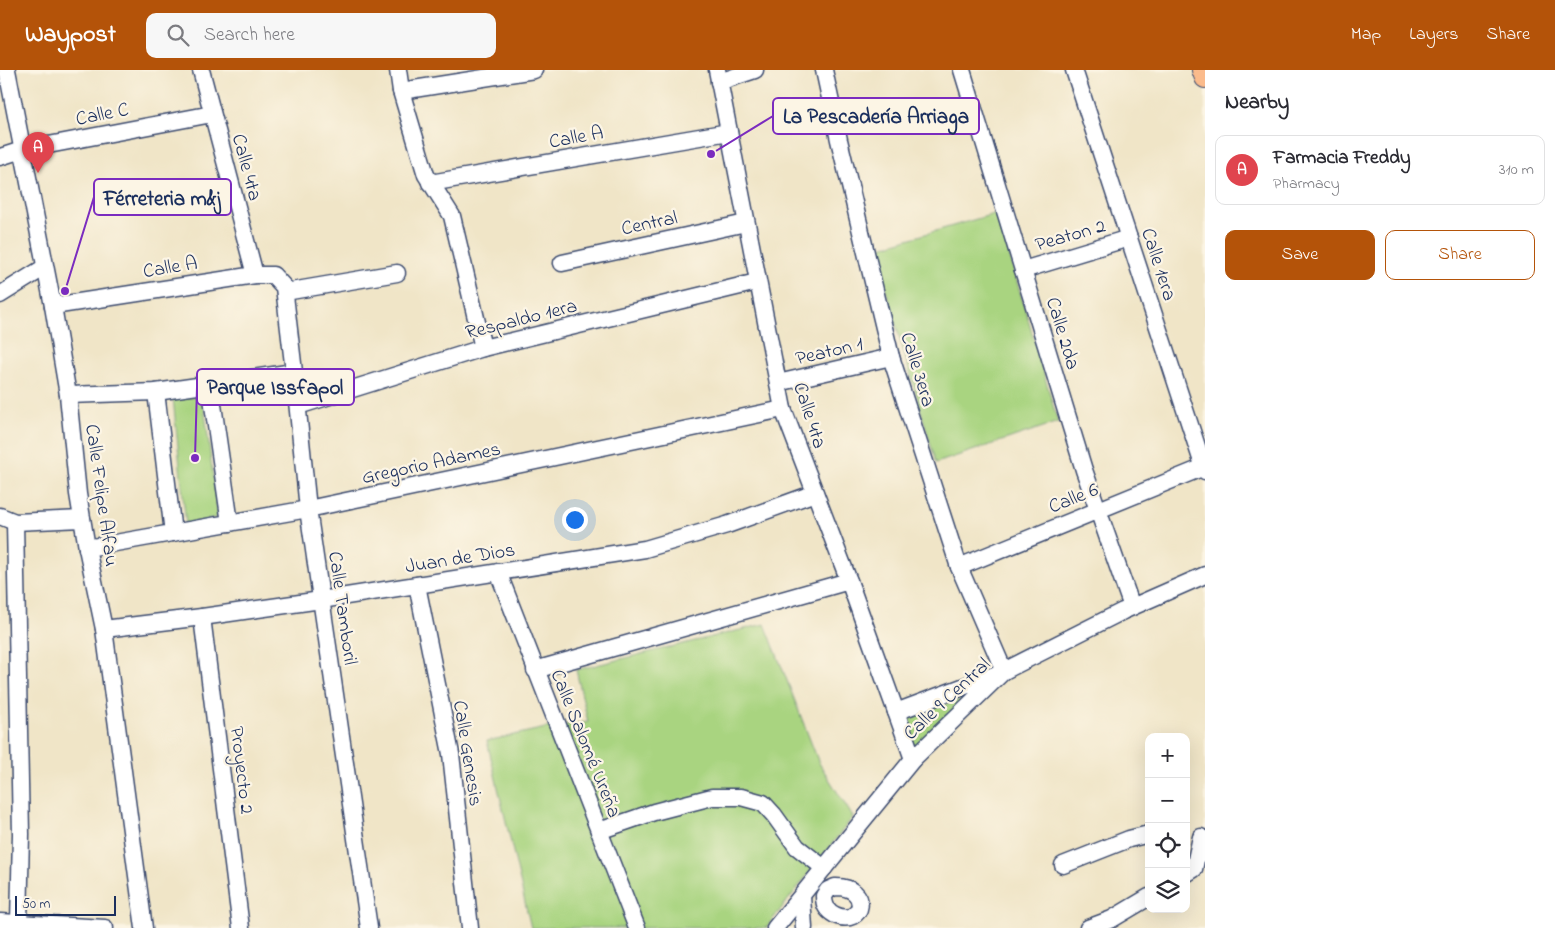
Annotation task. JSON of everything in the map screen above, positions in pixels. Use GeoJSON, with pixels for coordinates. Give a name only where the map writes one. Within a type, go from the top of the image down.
{"type":"FeatureCollection","features":[{"type":"Feature","properties":{"kind":"main road"},"geometry":{"type":"LineString","coordinates":[[1202,70],[1205,78]]}},
{"type":"Feature","properties":{"kind":"street","name":"Calle Felipe Alfau"},"geometry":{"type":"LineString","coordinates":[[7,70],[53,306],[68,395],[82,519],[104,629],[144,928]]}},
{"type":"Feature","properties":{"kind":"street","name":"Calle 4ta"},"geometry":{"type":"LineString","coordinates":[[201,70],[255,275]]}},
{"type":"Feature","properties":{"kind":"street"},"geometry":{"type":"LineString","coordinates":[[398,70],[401,91],[426,175],[452,216],[483,348]]}},
{"type":"Feature","properties":{"kind":"street"},"geometry":{"type":"LineString","coordinates":[[401,91],[534,70]]}},
{"type":"Feature","properties":{"kind":"street"},"geometry":{"type":"LineString","coordinates":[[718,76],[754,70]]}},
{"type":"Feature","properties":{"kind":"street","name":"Calle 3era"},"geometry":{"type":"LineString","coordinates":[[824,70],[891,357],[959,567],[1004,671]]}},
{"type":"Feature","properties":{"kind":"street","name":"Calle 2da"},"geometry":{"type":"LineString","coordinates":[[962,70],[1084,470],[1132,607]]}},
{"type":"Feature","properties":{"kind":"street","name":"Calle 1era"},"geometry":{"type":"LineString","coordinates":[[1074,70],[1204,469]]}},
{"type":"Feature","properties":{"kind":"street","name":"Calle 4ta"},"geometry":{"type":"LineString","coordinates":[[718,76],[783,409],[850,582],[913,759]]}},
{"type":"Feature","properties":{"kind":"street","name":"Calle C"},"geometry":{"type":"LineString","coordinates":[[0,157],[22,150],[212,114]]}},
{"type":"Feature","properties":{"kind":"street","name":"Calle A"},"geometry":{"type":"LineString","coordinates":[[430,183],[729,132]]}},
{"type":"Feature","properties":{"kind":"street","name":"Central"},"geometry":{"type":"LineString","coordinates":[[562,263],[746,223]]}},
{"type":"Feature","properties":{"kind":"street","name":"Peaton 2"},"geometry":{"type":"LineString","coordinates":[[1023,270],[1129,238]]}},
{"type":"Feature","properties":{"kind":"street"},"geometry":{"type":"LineString","coordinates":[[0,295],[45,267]]}},
{"type":"Feature","properties":{"kind":"street"},"geometry":{"type":"LineString","coordinates":[[284,292],[398,273]]}},
{"type":"Feature","properties":{"kind":"street","name":"Calle A"},"geometry":{"type":"LineString","coordinates":[[53,306],[255,275],[273,275],[284,286],[284,292]]}},
{"type":"Feature","properties":{"kind":"street","name":"Respaldo 1era"},"geometry":{"type":"LineString","coordinates":[[298,406],[483,348],[757,282]]}},
{"type":"Feature","properties":{"kind":"street","name":"Calle Tamboril"},"geometry":{"type":"LineString","coordinates":[[284,292],[308,509],[369,928]]}},
{"type":"Feature","properties":{"kind":"street","name":"Peaton 1"},"geometry":{"type":"LineString","coordinates":[[778,383],[891,357]]}},
{"type":"Feature","properties":{"kind":"street"},"geometry":{"type":"LineString","coordinates":[[68,395],[156,392],[294,372]]}},
{"type":"Feature","properties":{"kind":"street"},"geometry":{"type":"LineString","coordinates":[[210,384],[230,523]]}},
{"type":"Feature","properties":{"kind":"street"},"geometry":{"type":"LineString","coordinates":[[156,392],[173,533]]}},
{"type":"Feature","properties":{"kind":"street","name":"Gregorio Adames"},"geometry":{"type":"LineString","coordinates":[[87,548],[308,509],[783,409]]}},
{"type":"Feature","properties":{"kind":"street","name":"Calle 6"},"geometry":{"type":"LineString","coordinates":[[959,567],[1204,469]]}},
{"type":"Feature","properties":{"kind":"street","name":"Juan de Dios"},"geometry":{"type":"LineString","coordinates":[[104,629],[321,600],[645,549],[728,525],[815,493]]}},
{"type":"Feature","properties":{"kind":"street"},"geometry":{"type":"LineString","coordinates":[[82,519],[7,519],[21,834],[7,924],[103,928]]}},
{"type":"Feature","properties":{"kind":"street","name":"Calle Salomé Ureña"},"geometry":{"type":"LineString","coordinates":[[498,572],[637,928]]}},
{"type":"Feature","properties":{"kind":"street","name":"Calle 9 Central"},"geometry":{"type":"LineString","coordinates":[[775,928],[913,759],[1004,671],[1132,607],[1205,575]]}},
{"type":"Feature","properties":{"kind":"street"},"geometry":{"type":"LineString","coordinates":[[535,670],[850,582]]}},
{"type":"Feature","properties":{"kind":"street","name":"Calle Genesis"},"geometry":{"type":"LineString","coordinates":[[417,585],[451,754],[470,928]]}},
{"type":"Feature","properties":{"kind":"street","name":"Proyecto 2"},"geometry":{"type":"LineString","coordinates":[[202,617],[241,928]]}},
{"type":"Feature","properties":{"kind":"street"},"geometry":{"type":"LineString","coordinates":[[896,712],[1004,671]]}},
{"type":"Feature","properties":{"kind":"street"},"geometry":{"type":"LineString","coordinates":[[599,831],[654,812],[712,798],[740,797],[763,803],[797,847],[824,868]]}},
{"type":"Feature","properties":{"kind":"street"},"geometry":{"type":"LineString","coordinates":[[1063,866],[1129,839],[1145,835]]}},
{"type":"Feature","properties":{"kind":"street"},"geometry":{"type":"LineString","coordinates":[[1195,874],[1198,835]]}},
{"type":"Feature","properties":{"kind":"street"},"geometry":{"type":"LineString","coordinates":[[804,928],[806,891],[824,896]]}},
{"type":"Feature","properties":{"kind":"street"},"geometry":{"type":"LineString","coordinates":[[1088,928],[1112,919],[1145,900]]}},
{"type":"Feature","properties":{"kind":"green space"},"geometry":{"type":"Polygon","coordinates":[[[997,213],[1058,422],[936,463],[874,249],[997,213]]]}},
{"type":"Feature","properties":{"kind":"green space"},"geometry":{"type":"Polygon","coordinates":[[[203,397],[218,517],[186,525],[173,398],[203,397]]]}},
{"type":"Feature","properties":{"kind":"green space"},"geometry":{"type":"Polygon","coordinates":[[[765,624],[819,763],[853,817],[766,928],[531,928],[487,741],[550,727],[588,722],[576,670],[765,624]]]}},
{"type":"Feature","properties":{"kind":"green space"},"geometry":{"type":"Polygon","coordinates":[[[974,694],[915,750],[902,720],[974,694]]]}},
{"type":"Feature","properties":{"kind":"place","name":"La Pescadería Arriaga"},"geometry":{"type":"Point","coordinates":[711,154]}},
{"type":"Feature","properties":{"kind":"place","name":"Farmacia Freddy"},"geometry":{"type":"Point","coordinates":[38,173]}},
{"type":"Feature","properties":{"kind":"place","name":"Férreteria m&j"},"geometry":{"type":"Point","coordinates":[65,291]}},
{"type":"Feature","properties":{"kind":"place","name":"Parque Issfapol"},"geometry":{"type":"Point","coordinates":[195,458]}}]}
